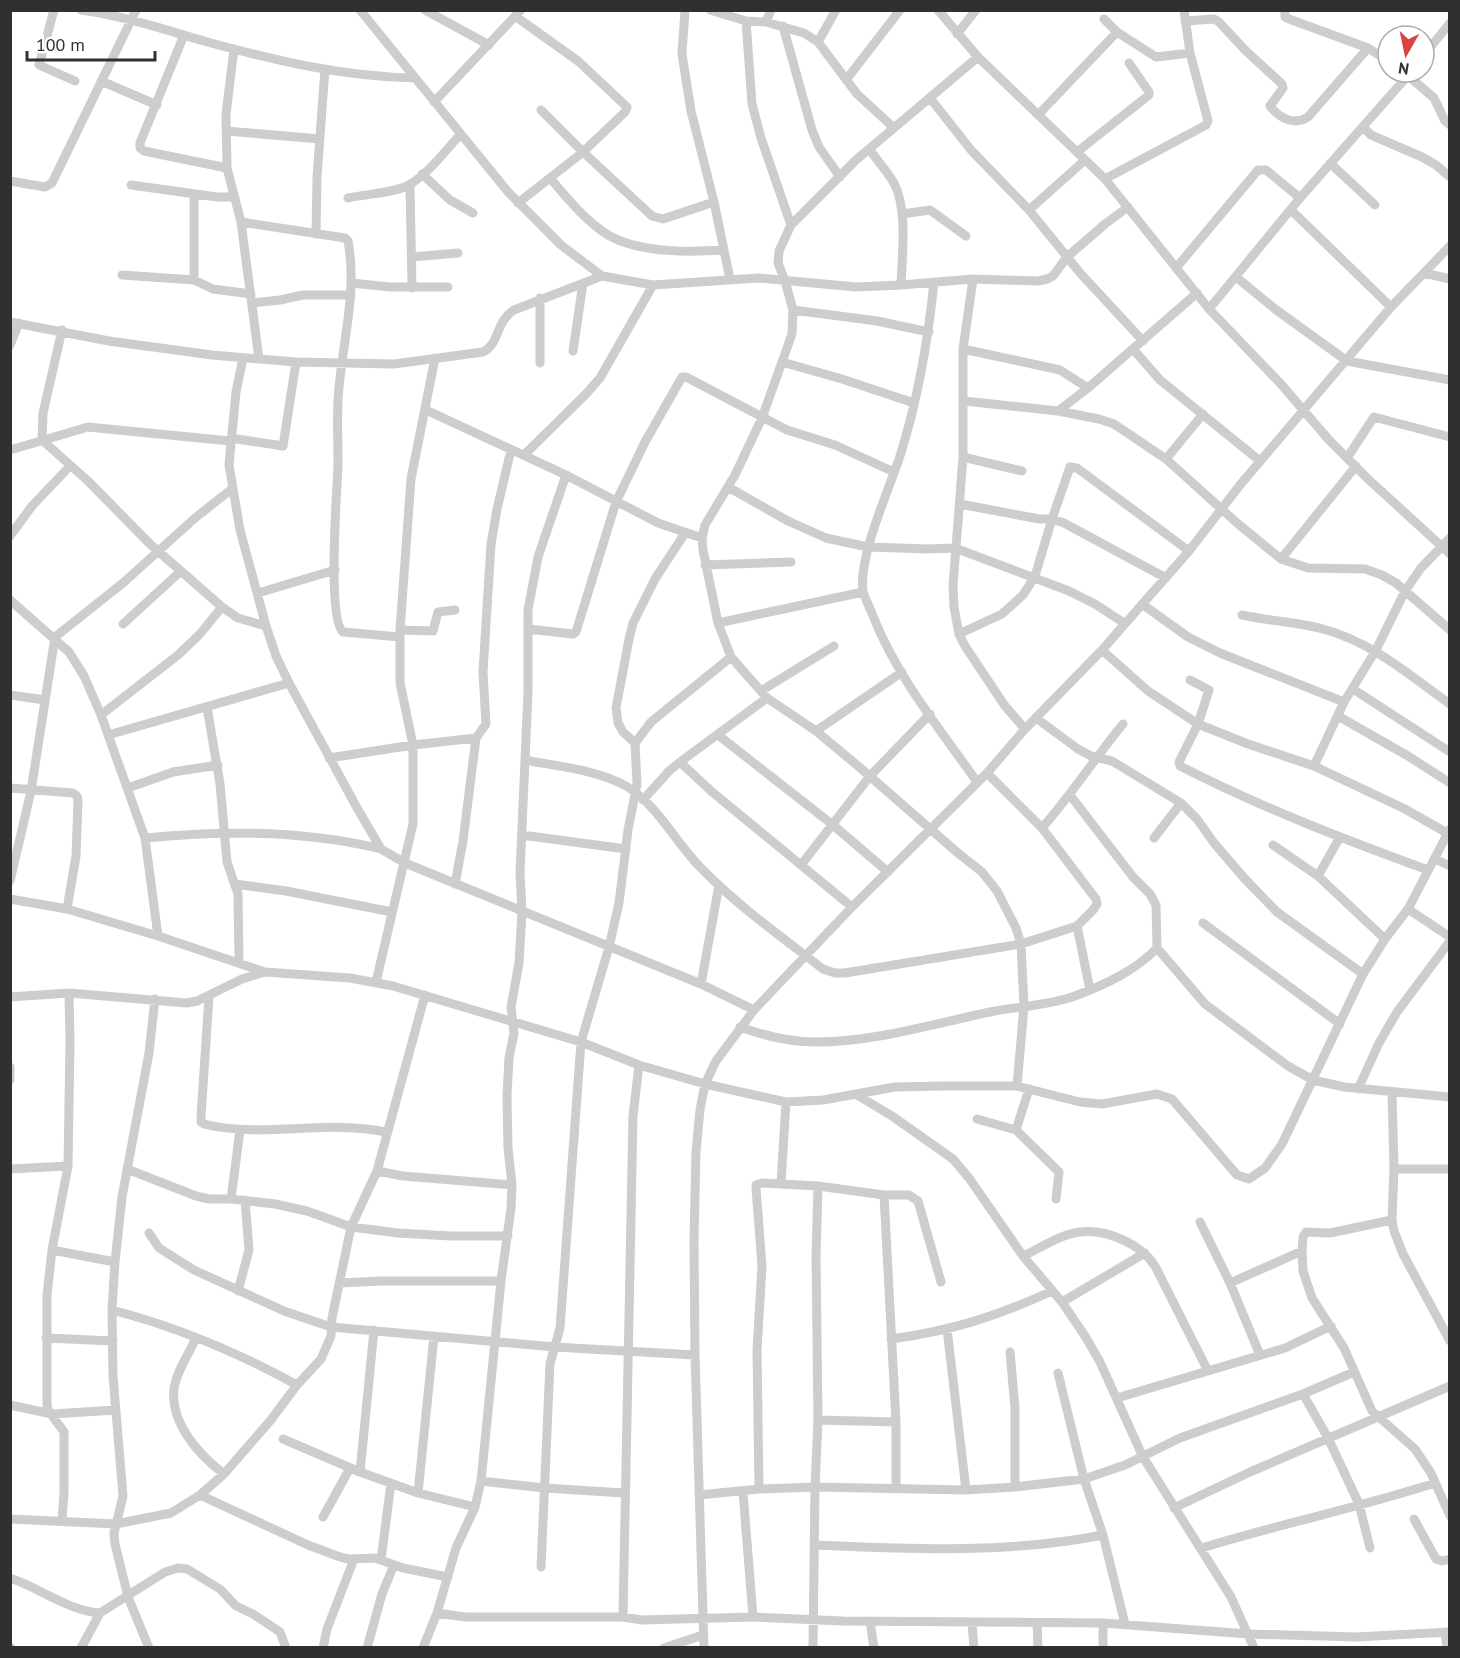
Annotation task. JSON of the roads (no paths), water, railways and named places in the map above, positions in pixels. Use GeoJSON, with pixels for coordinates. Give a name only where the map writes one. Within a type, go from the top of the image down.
{"type":"FeatureCollection","features":[{"type":"Feature","properties":{"kind":"street"},"geometry":{"type":"LineString","coordinates":[[54,10],[39,65],[75,81]]}},
{"type":"Feature","properties":{"kind":"street"},"geometry":{"type":"LineString","coordinates":[[81,10],[134,15],[184,35],[234,49],[325,69],[395,78],[415,78]]}},
{"type":"Feature","properties":{"kind":"street"},"geometry":{"type":"LineString","coordinates":[[425,10],[489,45]]}},
{"type":"Feature","properties":{"kind":"street"},"geometry":{"type":"LineString","coordinates":[[685,10],[682,54],[684,72],[730,279]]}},
{"type":"Feature","properties":{"kind":"street"},"geometry":{"type":"LineString","coordinates":[[710,10],[746,21],[766,22],[804,33],[818,42],[862,99],[893,127]]}},
{"type":"Feature","properties":{"kind":"street"},"geometry":{"type":"LineString","coordinates":[[766,22],[771,10]]}},
{"type":"Feature","properties":{"kind":"street"},"geometry":{"type":"LineString","coordinates":[[818,42],[836,10]]}},
{"type":"Feature","properties":{"kind":"street"},"geometry":{"type":"LineString","coordinates":[[846,80],[900,10]]}},
{"type":"Feature","properties":{"kind":"street"},"geometry":{"type":"LineString","coordinates":[[938,10],[978,57],[1105,179],[1209,309],[1280,383],[1303,412],[1347,458],[1449,554]]}},
{"type":"Feature","properties":{"kind":"street"},"geometry":{"type":"LineString","coordinates":[[957,33],[976,10]]}},
{"type":"Feature","properties":{"kind":"street"},"geometry":{"type":"LineString","coordinates":[[1105,179],[1206,125],[1208,116],[1197,86],[1184,10]]}},
{"type":"Feature","properties":{"kind":"street"},"geometry":{"type":"LineString","coordinates":[[1286,10],[1285,17],[1289,19],[1368,48],[1376,53]]}},
{"type":"Feature","properties":{"kind":"street"},"geometry":{"type":"LineString","coordinates":[[362,12],[460,135],[518,202],[561,245],[602,276],[652,285],[730,279],[767,279],[856,287],[973,279],[1047,279],[1053,276],[1067,257],[1128,207]]}},
{"type":"Feature","properties":{"kind":"street"},"geometry":{"type":"LineString","coordinates":[[434,102],[518,14],[578,61],[627,107],[625,112],[583,152],[518,202]]}},
{"type":"Feature","properties":{"kind":"street"},"geometry":{"type":"LineString","coordinates":[[10,181],[45,187],[52,183],[134,15]]}},
{"type":"Feature","properties":{"kind":"street"},"geometry":{"type":"LineString","coordinates":[[1104,19],[1117,32],[1156,57],[1190,53]]}},
{"type":"Feature","properties":{"kind":"street"},"geometry":{"type":"LineString","coordinates":[[1185,21],[1214,19],[1220,22],[1245,50],[1281,84],[1283,88],[1270,106],[1286,120],[1308,117],[1368,48]]}},
{"type":"Feature","properties":{"kind":"street"},"geometry":{"type":"LineString","coordinates":[[746,21],[752,104],[761,138],[791,225]]}},
{"type":"Feature","properties":{"kind":"street"},"geometry":{"type":"LineString","coordinates":[[1436,40],[1449,23]]}},
{"type":"Feature","properties":{"kind":"street"},"geometry":{"type":"LineString","coordinates":[[783,26],[812,130],[819,147],[840,177]]}},
{"type":"Feature","properties":{"kind":"street"},"geometry":{"type":"LineString","coordinates":[[1038,115],[1117,32]]}},
{"type":"Feature","properties":{"kind":"street"},"geometry":{"type":"LineString","coordinates":[[184,35],[140,143],[140,148],[144,151],[227,168]]}},
{"type":"Feature","properties":{"kind":"street"},"geometry":{"type":"LineString","coordinates":[[234,49],[226,131],[227,168],[241,222],[259,359]]}},
{"type":"Feature","properties":{"kind":"street"},"geometry":{"type":"LineString","coordinates":[[978,57],[893,127],[791,225],[779,251],[778,263],[793,310],[794,324],[783,362],[762,418],[728,487],[711,512],[702,538],[705,566],[718,623],[731,657],[764,695],[816,731],[989,879],[1016,928],[1021,944],[1024,1006],[1017,1086]]}},
{"type":"Feature","properties":{"kind":"street"},"geometry":{"type":"LineString","coordinates":[[1077,152],[1149,95],[1129,63]]}},
{"type":"Feature","properties":{"kind":"street"},"geometry":{"type":"LineString","coordinates":[[316,234],[325,69]]}},
{"type":"Feature","properties":{"kind":"street"},"geometry":{"type":"LineString","coordinates":[[101,81],[157,105]]}},
{"type":"Feature","properties":{"kind":"street"},"geometry":{"type":"LineString","coordinates":[[1209,309],[1300,198],[1364,128],[1399,84]]}},
{"type":"Feature","properties":{"kind":"street"},"geometry":{"type":"LineString","coordinates":[[1419,84],[1434,98],[1449,125]]}},
{"type":"Feature","properties":{"kind":"street"},"geometry":{"type":"LineString","coordinates":[[930,98],[971,150],[1029,210],[1067,257],[1143,341]]}},
{"type":"Feature","properties":{"kind":"street"},"geometry":{"type":"LineString","coordinates":[[541,110],[583,152],[656,218],[663,219],[714,202]]}},
{"type":"Feature","properties":{"kind":"street"},"geometry":{"type":"LineString","coordinates":[[1364,128],[1382,140],[1422,156],[1449,177]]}},
{"type":"Feature","properties":{"kind":"street"},"geometry":{"type":"LineString","coordinates":[[226,131],[320,139]]}},
{"type":"Feature","properties":{"kind":"street"},"geometry":{"type":"LineString","coordinates":[[348,198],[410,184],[460,135]]}},
{"type":"Feature","properties":{"kind":"street"},"geometry":{"type":"LineString","coordinates":[[869,149],[894,183],[902,213],[901,285]]}},
{"type":"Feature","properties":{"kind":"street"},"geometry":{"type":"LineString","coordinates":[[1029,210],[1085,160]]}},
{"type":"Feature","properties":{"kind":"street"},"geometry":{"type":"LineString","coordinates":[[1330,163],[1375,205]]}},
{"type":"Feature","properties":{"kind":"street"},"geometry":{"type":"LineString","coordinates":[[1176,268],[1258,170],[1266,170],[1300,198]]}},
{"type":"Feature","properties":{"kind":"street"},"geometry":{"type":"LineString","coordinates":[[422,174],[450,200],[473,213]]}},
{"type":"Feature","properties":{"kind":"street"},"geometry":{"type":"LineString","coordinates":[[550,178],[570,201],[603,231],[618,240],[673,251],[724,250]]}},
{"type":"Feature","properties":{"kind":"street"},"geometry":{"type":"LineString","coordinates":[[410,184],[412,288]]}},
{"type":"Feature","properties":{"kind":"street"},"geometry":{"type":"LineString","coordinates":[[131,185],[233,197]]}},
{"type":"Feature","properties":{"kind":"street"},"geometry":{"type":"LineString","coordinates":[[194,194],[194,280]]}},
{"type":"Feature","properties":{"kind":"street"},"geometry":{"type":"LineString","coordinates":[[902,213],[930,210],[966,236]]}},
{"type":"Feature","properties":{"kind":"street"},"geometry":{"type":"LineString","coordinates":[[1291,210],[1391,307]]}},
{"type":"Feature","properties":{"kind":"street"},"geometry":{"type":"LineString","coordinates":[[241,222],[345,238],[348,241],[351,295],[338,401],[335,592],[340,630],[400,633],[433,631],[438,612],[455,610]]}},
{"type":"Feature","properties":{"kind":"street"},"geometry":{"type":"LineString","coordinates":[[704,1647],[695,1355],[694,1240],[696,1152],[700,1110],[705,1084],[716,1061],[754,1010],[852,907],[987,773],[1025,729],[1102,650],[1189,551],[1260,461],[1391,307],[1449,246]]}},
{"type":"Feature","properties":{"kind":"street"},"geometry":{"type":"LineString","coordinates":[[412,257],[458,253]]}},
{"type":"Feature","properties":{"kind":"street"},"geometry":{"type":"LineString","coordinates":[[1424,273],[1449,279]]}},
{"type":"Feature","properties":{"kind":"street"},"geometry":{"type":"LineString","coordinates":[[122,275],[194,280],[213,289],[251,299],[280,300],[303,294],[351,295]]}},
{"type":"Feature","properties":{"kind":"street"},"geometry":{"type":"LineString","coordinates":[[10,345],[15,323],[62,330],[109,341],[243,358],[342,364],[394,364],[488,350],[505,316],[540,298],[602,276]]}},
{"type":"Feature","properties":{"kind":"street"},"geometry":{"type":"LineString","coordinates":[[1236,277],[1275,309],[1347,361],[1449,380]]}},
{"type":"Feature","properties":{"kind":"street"},"geometry":{"type":"LineString","coordinates":[[973,279],[963,349],[963,457],[953,586],[959,634],[964,646],[994,691],[1025,729]]}},
{"type":"Feature","properties":{"kind":"street"},"geometry":{"type":"LineString","coordinates":[[934,282],[929,332],[914,403],[894,472],[868,547],[863,577],[864,592],[877,626],[894,660],[977,782]]}},
{"type":"Feature","properties":{"kind":"street"},"geometry":{"type":"LineString","coordinates":[[351,283],[412,288],[448,287]]}},
{"type":"Feature","properties":{"kind":"street"},"geometry":{"type":"LineString","coordinates":[[573,351],[583,283]]}},
{"type":"Feature","properties":{"kind":"street"},"geometry":{"type":"LineString","coordinates":[[524,455],[600,378],[652,285]]}},
{"type":"Feature","properties":{"kind":"street"},"geometry":{"type":"LineString","coordinates":[[1058,411],[1088,388],[1197,293]]}},
{"type":"Feature","properties":{"kind":"street"},"geometry":{"type":"LineString","coordinates":[[540,298],[540,363]]}},
{"type":"Feature","properties":{"kind":"street"},"geometry":{"type":"LineString","coordinates":[[793,310],[877,321],[929,332]]}},
{"type":"Feature","properties":{"kind":"street"},"geometry":{"type":"LineString","coordinates":[[62,330],[43,413],[42,440],[88,481],[159,552],[222,608],[238,618],[266,626]]}},
{"type":"Feature","properties":{"kind":"street"},"geometry":{"type":"LineString","coordinates":[[963,349],[1060,370],[1088,388]]}},
{"type":"Feature","properties":{"kind":"street"},"geometry":{"type":"LineString","coordinates":[[1133,349],[1160,380],[1260,461]]}},
{"type":"Feature","properties":{"kind":"street"},"geometry":{"type":"LineString","coordinates":[[243,358],[236,392],[229,465],[240,530],[266,626],[276,656],[289,683],[381,849]]}},
{"type":"Feature","properties":{"kind":"street"},"geometry":{"type":"LineString","coordinates":[[376,982],[413,824],[413,745],[400,683],[400,633],[411,479],[435,358]]}},
{"type":"Feature","properties":{"kind":"street"},"geometry":{"type":"LineString","coordinates":[[10,450],[88,427],[230,439],[283,446],[296,362]]}},
{"type":"Feature","properties":{"kind":"street"},"geometry":{"type":"LineString","coordinates":[[783,362],[914,403]]}},
{"type":"Feature","properties":{"kind":"street"},"geometry":{"type":"LineString","coordinates":[[528,629],[573,634],[576,632],[616,502],[645,442],[682,377],[686,377],[787,430],[835,445],[894,472]]}},
{"type":"Feature","properties":{"kind":"street"},"geometry":{"type":"LineString","coordinates":[[964,401],[1058,411],[1114,424],[1166,459],[1281,559],[1308,568],[1365,569],[1382,575],[1405,591],[1449,630]]}},
{"type":"Feature","properties":{"kind":"street"},"geometry":{"type":"LineString","coordinates":[[426,410],[566,475],[658,523],[702,538]]}},
{"type":"Feature","properties":{"kind":"street"},"geometry":{"type":"LineString","coordinates":[[1166,459],[1203,414]]}},
{"type":"Feature","properties":{"kind":"street"},"geometry":{"type":"LineString","coordinates":[[1347,458],[1374,417],[1449,438]]}},
{"type":"Feature","properties":{"kind":"street"},"geometry":{"type":"LineString","coordinates":[[455,884],[476,738],[486,724],[483,672],[491,544],[511,450]]}},
{"type":"Feature","properties":{"kind":"street"},"geometry":{"type":"LineString","coordinates":[[963,457],[1022,471]]}},
{"type":"Feature","properties":{"kind":"street"},"geometry":{"type":"LineString","coordinates":[[11,533],[32,506],[70,466]]}},
{"type":"Feature","properties":{"kind":"street"},"geometry":{"type":"LineString","coordinates":[[959,634],[1002,614],[1023,596],[1035,576],[1070,467],[1073,466],[1189,551]]}},
{"type":"Feature","properties":{"kind":"street"},"geometry":{"type":"LineString","coordinates":[[1281,559],[1356,466]]}},
{"type":"Feature","properties":{"kind":"street"},"geometry":{"type":"LineString","coordinates":[[423,1647],[437,1614],[456,1548],[475,1507],[481,1481],[512,1185],[508,1148],[507,1096],[509,1058],[514,1033],[511,1007],[519,963],[522,912],[528,629],[532,585],[538,557],[566,475]]}},
{"type":"Feature","properties":{"kind":"street"},"geometry":{"type":"LineString","coordinates":[[728,487],[811,533],[868,547],[956,548],[1035,576],[1095,604],[1124,623]]}},
{"type":"Feature","properties":{"kind":"street"},"geometry":{"type":"LineString","coordinates":[[10,881],[31,791],[55,637],[233,488]]}},
{"type":"Feature","properties":{"kind":"street"},"geometry":{"type":"LineString","coordinates":[[960,504],[1039,519],[1052,519],[1077,529],[1166,578]]}},
{"type":"Feature","properties":{"kind":"street"},"geometry":{"type":"LineString","coordinates":[[635,743],[623,732],[618,723],[616,708],[629,639],[633,623],[655,579],[685,533]]}},
{"type":"Feature","properties":{"kind":"street"},"geometry":{"type":"LineString","coordinates":[[1314,766],[1344,702],[1376,650],[1405,591],[1449,538]]}},
{"type":"Feature","properties":{"kind":"street"},"geometry":{"type":"LineString","coordinates":[[705,566],[791,562]]}},
{"type":"Feature","properties":{"kind":"street"},"geometry":{"type":"LineString","coordinates":[[258,593],[335,570]]}},
{"type":"Feature","properties":{"kind":"street"},"geometry":{"type":"LineString","coordinates":[[123,624],[181,571]]}},
{"type":"Feature","properties":{"kind":"street"},"geometry":{"type":"LineString","coordinates":[[718,623],[864,592]]}},
{"type":"Feature","properties":{"kind":"street"},"geometry":{"type":"LineString","coordinates":[[10,600],[55,637],[74,660],[101,714],[145,838],[159,936]]}},
{"type":"Feature","properties":{"kind":"street"},"geometry":{"type":"LineString","coordinates":[[1142,604],[1188,638],[1344,702]]}},
{"type":"Feature","properties":{"kind":"street"},"geometry":{"type":"LineString","coordinates":[[101,714],[178,655],[222,608]]}},
{"type":"Feature","properties":{"kind":"street"},"geometry":{"type":"LineString","coordinates":[[1242,615],[1325,629],[1376,650],[1449,704]]}},
{"type":"Feature","properties":{"kind":"street"},"geometry":{"type":"LineString","coordinates":[[639,796],[718,735],[764,695],[834,646]]}},
{"type":"Feature","properties":{"kind":"street"},"geometry":{"type":"LineString","coordinates":[[10,899],[67,909],[159,936],[265,972],[350,978],[426,995],[581,1042],[639,1065],[705,1084],[786,1102],[807,1102],[895,1087],[1017,1086],[1080,1102],[1102,1104],[1139,1096],[1165,1095],[1172,1099],[1236,1175],[1250,1179],[1265,1168],[1282,1144],[1363,974],[1385,939],[1408,909],[1448,831],[1314,766],[1198,724],[1164,703],[1102,650]]}},
{"type":"Feature","properties":{"kind":"street"},"geometry":{"type":"LineString","coordinates":[[541,1568],[550,1364],[560,1328],[581,1042],[609,947],[619,903],[626,849],[639,796],[635,743],[651,722],[731,657]]}},
{"type":"Feature","properties":{"kind":"street"},"geometry":{"type":"LineString","coordinates":[[816,731],[902,672]]}},
{"type":"Feature","properties":{"kind":"street"},"geometry":{"type":"LineString","coordinates":[[1190,680],[1209,689],[1198,724],[1179,762],[1180,766],[1235,794],[1428,870]]}},
{"type":"Feature","properties":{"kind":"street"},"geometry":{"type":"LineString","coordinates":[[108,735],[289,683]]}},
{"type":"Feature","properties":{"kind":"street"},"geometry":{"type":"LineString","coordinates":[[1353,689],[1449,752]]}},
{"type":"Feature","properties":{"kind":"street"},"geometry":{"type":"LineString","coordinates":[[10,695],[45,700]]}},
{"type":"Feature","properties":{"kind":"street"},"geometry":{"type":"LineString","coordinates":[[207,707],[218,765],[227,862],[238,894],[239,963]]}},
{"type":"Feature","properties":{"kind":"street"},"geometry":{"type":"LineString","coordinates":[[801,865],[870,776],[930,714]]}},
{"type":"Feature","properties":{"kind":"street"},"geometry":{"type":"LineString","coordinates":[[1338,716],[1408,756],[1449,783]]}},
{"type":"Feature","properties":{"kind":"street"},"geometry":{"type":"LineString","coordinates":[[1036,718],[1078,749],[1096,758],[1112,761],[1181,803],[1197,819],[1245,879],[1277,912],[1363,974]]}},
{"type":"Feature","properties":{"kind":"street"},"geometry":{"type":"LineString","coordinates":[[1042,828],[1070,795],[1123,724]]}},
{"type":"Feature","properties":{"kind":"street"},"geometry":{"type":"LineString","coordinates":[[718,735],[833,825],[888,872]]}},
{"type":"Feature","properties":{"kind":"street"},"geometry":{"type":"LineString","coordinates":[[329,758],[476,738]]}},
{"type":"Feature","properties":{"kind":"street"},"geometry":{"type":"LineString","coordinates":[[525,760],[597,775],[615,781],[639,796],[701,869],[719,885],[823,969],[844,974],[1021,944],[1077,926],[1093,910],[1097,904],[1096,899],[1042,828],[987,773]]}},
{"type":"Feature","properties":{"kind":"street"},"geometry":{"type":"LineString","coordinates":[[681,762],[711,791],[852,907]]}},
{"type":"Feature","properties":{"kind":"street"},"geometry":{"type":"LineString","coordinates":[[128,788],[173,772],[218,765]]}},
{"type":"Feature","properties":{"kind":"street"},"geometry":{"type":"LineString","coordinates":[[10,788],[73,793],[76,796],[78,801],[76,855],[67,909]]}},
{"type":"Feature","properties":{"kind":"street"},"geometry":{"type":"LineString","coordinates":[[1070,795],[1133,877],[1150,894],[1156,905],[1157,948],[1205,1004],[1288,1066],[1313,1080],[1358,1089],[1449,1097]]}},
{"type":"Feature","properties":{"kind":"street"},"geometry":{"type":"LineString","coordinates":[[1154,838],[1181,803]]}},
{"type":"Feature","properties":{"kind":"street"},"geometry":{"type":"LineString","coordinates":[[145,838],[225,832],[271,832],[356,843],[381,849],[405,863],[701,984],[754,1010]]}},
{"type":"Feature","properties":{"kind":"street"},"geometry":{"type":"LineString","coordinates":[[522,835],[626,849]]}},
{"type":"Feature","properties":{"kind":"street"},"geometry":{"type":"LineString","coordinates":[[1318,876],[1340,837]]}},
{"type":"Feature","properties":{"kind":"street"},"geometry":{"type":"LineString","coordinates":[[1273,846],[1318,876],[1385,939]]}},
{"type":"Feature","properties":{"kind":"street"},"geometry":{"type":"LineString","coordinates":[[1435,859],[1449,866]]}},
{"type":"Feature","properties":{"kind":"street"},"geometry":{"type":"LineString","coordinates":[[235,884],[286,891],[392,912]]}},
{"type":"Feature","properties":{"kind":"street"},"geometry":{"type":"LineString","coordinates":[[701,984],[719,885]]}},
{"type":"Feature","properties":{"kind":"street"},"geometry":{"type":"LineString","coordinates":[[1358,1089],[1379,1043],[1397,1012],[1449,939],[1408,909]]}},
{"type":"Feature","properties":{"kind":"street"},"geometry":{"type":"LineString","coordinates":[[1203,923],[1340,1024]]}},
{"type":"Feature","properties":{"kind":"street"},"geometry":{"type":"LineString","coordinates":[[1077,926],[1090,990]]}},
{"type":"Feature","properties":{"kind":"street"},"geometry":{"type":"LineString","coordinates":[[740,1027],[790,1041],[851,1040],[1024,1006],[1047,1004],[1090,990],[1135,967],[1157,948]]}},
{"type":"Feature","properties":{"kind":"street"},"geometry":{"type":"LineString","coordinates":[[10,997],[69,993],[187,1003],[209,996],[242,979],[265,972]]}},
{"type":"Feature","properties":{"kind":"street"},"geometry":{"type":"LineString","coordinates":[[62,1520],[64,1432],[47,1404],[46,1338],[47,1295],[52,1250],[68,1166],[69,993]]}},
{"type":"Feature","properties":{"kind":"street"},"geometry":{"type":"LineString","coordinates":[[10,1519],[116,1524],[171,1513],[200,1495],[224,1474],[321,1359],[328,1347],[351,1227],[376,1171],[426,995]]}},
{"type":"Feature","properties":{"kind":"street"},"geometry":{"type":"LineString","coordinates":[[209,996],[201,1122],[211,1126],[240,1130],[363,1127],[386,1131]]}},
{"type":"Feature","properties":{"kind":"street"},"geometry":{"type":"LineString","coordinates":[[148,1647],[128,1597],[115,1544],[116,1524],[123,1496],[116,1410],[112,1310],[115,1262],[127,1169],[149,1053],[155,999]]}},
{"type":"Feature","properties":{"kind":"street"},"geometry":{"type":"LineString","coordinates":[[622,1617],[633,1116],[639,1065]]}},
{"type":"Feature","properties":{"kind":"street"},"geometry":{"type":"LineString","coordinates":[[10,1067],[10,1080]]}},
{"type":"Feature","properties":{"kind":"street"},"geometry":{"type":"LineString","coordinates":[[1016,1130],[1029,1089]]}},
{"type":"Feature","properties":{"kind":"street"},"geometry":{"type":"LineString","coordinates":[[1392,1093],[1394,1169],[1392,1220],[1394,1231],[1403,1254],[1449,1341]]}},
{"type":"Feature","properties":{"kind":"street"},"geometry":{"type":"LineString","coordinates":[[857,1095],[892,1116],[953,1160],[969,1178],[1023,1256],[1062,1302],[1085,1336],[1117,1398],[1143,1457],[1231,1597],[1254,1647]]}},
{"type":"Feature","properties":{"kind":"street"},"geometry":{"type":"LineString","coordinates":[[781,1184],[786,1102]]}},
{"type":"Feature","properties":{"kind":"street"},"geometry":{"type":"LineString","coordinates":[[977,1119],[1016,1130],[1059,1172],[1056,1199]]}},
{"type":"Feature","properties":{"kind":"street"},"geometry":{"type":"LineString","coordinates":[[231,1199],[240,1130]]}},
{"type":"Feature","properties":{"kind":"street"},"geometry":{"type":"LineString","coordinates":[[10,1169],[68,1166]]}},
{"type":"Feature","properties":{"kind":"street"},"geometry":{"type":"LineString","coordinates":[[127,1169],[196,1196],[209,1199],[245,1200],[307,1211],[351,1227],[398,1233],[508,1236]]}},
{"type":"Feature","properties":{"kind":"street"},"geometry":{"type":"LineString","coordinates":[[1394,1169],[1449,1169]]}},
{"type":"Feature","properties":{"kind":"street"},"geometry":{"type":"LineString","coordinates":[[376,1171],[414,1177],[512,1185]]}},
{"type":"Feature","properties":{"kind":"street"},"geometry":{"type":"LineString","coordinates":[[759,1490],[757,1350],[762,1266],[756,1188],[759,1183],[818,1186],[913,1197],[918,1201],[941,1282]]}},
{"type":"Feature","properties":{"kind":"street"},"geometry":{"type":"LineString","coordinates":[[813,1647],[818,1420],[816,1256],[818,1186]]}},
{"type":"Feature","properties":{"kind":"street"},"geometry":{"type":"LineString","coordinates":[[884,1195],[896,1422],[896,1489]]}},
{"type":"Feature","properties":{"kind":"street"},"geometry":{"type":"LineString","coordinates":[[238,1291],[249,1250],[245,1200]]}},
{"type":"Feature","properties":{"kind":"street"},"geometry":{"type":"LineString","coordinates":[[1392,1220],[1330,1233],[1306,1232],[1303,1237],[1303,1271],[1312,1298],[1344,1348],[1372,1411],[1415,1449],[1431,1473],[1449,1516]]}},
{"type":"Feature","properties":{"kind":"street"},"geometry":{"type":"LineString","coordinates":[[1200,1222],[1230,1283],[1260,1355]]}},
{"type":"Feature","properties":{"kind":"street"},"geometry":{"type":"LineString","coordinates":[[1023,1256],[1080,1232],[1113,1236],[1128,1242],[1145,1253],[1155,1266],[1208,1371]]}},
{"type":"Feature","properties":{"kind":"street"},"geometry":{"type":"LineString","coordinates":[[149,1233],[159,1248],[194,1270],[284,1311],[331,1327],[555,1347],[695,1355]]}},
{"type":"Feature","properties":{"kind":"street"},"geometry":{"type":"LineString","coordinates":[[52,1250],[115,1262]]}},
{"type":"Feature","properties":{"kind":"street"},"geometry":{"type":"LineString","coordinates":[[1230,1283],[1302,1251]]}},
{"type":"Feature","properties":{"kind":"street"},"geometry":{"type":"LineString","coordinates":[[1062,1302],[1145,1253]]}},
{"type":"Feature","properties":{"kind":"street"},"geometry":{"type":"LineString","coordinates":[[340,1283],[501,1281]]}},
{"type":"Feature","properties":{"kind":"street"},"geometry":{"type":"LineString","coordinates":[[891,1339],[947,1329],[1010,1310],[1053,1290]]}},
{"type":"Feature","properties":{"kind":"street"},"geometry":{"type":"LineString","coordinates":[[112,1310],[148,1319],[253,1361],[297,1386]]}},
{"type":"Feature","properties":{"kind":"street"},"geometry":{"type":"LineString","coordinates":[[1117,1398],[1285,1348],[1331,1326]]}},
{"type":"Feature","properties":{"kind":"street"},"geometry":{"type":"LineString","coordinates":[[947,1329],[966,1490]]}},
{"type":"Feature","properties":{"kind":"street"},"geometry":{"type":"LineString","coordinates":[[323,1517],[355,1470],[374,1330]]}},
{"type":"Feature","properties":{"kind":"street"},"geometry":{"type":"LineString","coordinates":[[418,1493],[434,1336]]}},
{"type":"Feature","properties":{"kind":"street"},"geometry":{"type":"LineString","coordinates":[[46,1338],[113,1341]]}},
{"type":"Feature","properties":{"kind":"street"},"geometry":{"type":"LineString","coordinates":[[196,1338],[176,1379],[175,1407],[184,1431],[194,1446],[224,1474]]}},
{"type":"Feature","properties":{"kind":"street"},"geometry":{"type":"LineString","coordinates":[[1011,1352],[1015,1407],[1015,1487]]}},
{"type":"Feature","properties":{"kind":"street"},"geometry":{"type":"LineString","coordinates":[[699,1495],[815,1487],[966,1490],[1084,1479],[1143,1457],[1180,1438],[1303,1394],[1354,1372]]}},
{"type":"Feature","properties":{"kind":"street"},"geometry":{"type":"LineString","coordinates":[[1058,1373],[1084,1479],[1103,1536],[1125,1624]]}},
{"type":"Feature","properties":{"kind":"street"},"geometry":{"type":"LineString","coordinates":[[1174,1508],[1449,1386]]}},
{"type":"Feature","properties":{"kind":"street"},"geometry":{"type":"LineString","coordinates":[[1303,1394],[1328,1438],[1359,1504],[1370,1548]]}},
{"type":"Feature","properties":{"kind":"street"},"geometry":{"type":"LineString","coordinates":[[10,1405],[52,1414],[116,1410]]}},
{"type":"Feature","properties":{"kind":"street"},"geometry":{"type":"LineString","coordinates":[[818,1420],[896,1422]]}},
{"type":"Feature","properties":{"kind":"street"},"geometry":{"type":"LineString","coordinates":[[283,1439],[355,1470],[418,1493],[475,1507]]}},
{"type":"Feature","properties":{"kind":"street"},"geometry":{"type":"LineString","coordinates":[[481,1481],[624,1493]]}},
{"type":"Feature","properties":{"kind":"street"},"geometry":{"type":"LineString","coordinates":[[381,1560],[391,1483]]}},
{"type":"Feature","properties":{"kind":"street"},"geometry":{"type":"LineString","coordinates":[[1202,1548],[1247,1534],[1388,1498],[1435,1483]]}},
{"type":"Feature","properties":{"kind":"street"},"geometry":{"type":"LineString","coordinates":[[743,1492],[753,1617]]}},
{"type":"Feature","properties":{"kind":"street"},"geometry":{"type":"LineString","coordinates":[[200,1495],[308,1545],[340,1557],[354,1559],[366,1557],[448,1576]]}},
{"type":"Feature","properties":{"kind":"street"},"geometry":{"type":"LineString","coordinates":[[1414,1519],[1436,1558],[1442,1561],[1449,1559]]}},
{"type":"Feature","properties":{"kind":"street"},"geometry":{"type":"LineString","coordinates":[[814,1545],[986,1548],[1050,1544],[1103,1536]]}},
{"type":"Feature","properties":{"kind":"street"},"geometry":{"type":"LineString","coordinates":[[323,1647],[327,1629],[354,1559]]}},
{"type":"Feature","properties":{"kind":"street"},"geometry":{"type":"LineString","coordinates":[[367,1647],[382,1594],[394,1565]]}},
{"type":"Feature","properties":{"kind":"street"},"geometry":{"type":"LineString","coordinates":[[81,1647],[100,1613],[165,1572],[178,1568],[187,1569],[220,1589],[236,1606],[280,1632],[286,1647]]}},
{"type":"Feature","properties":{"kind":"street"},"geometry":{"type":"LineString","coordinates":[[10,1578],[31,1585],[70,1605],[100,1613]]}},
{"type":"Feature","properties":{"kind":"street"},"geometry":{"type":"LineString","coordinates":[[437,1614],[465,1617],[622,1617],[642,1620],[753,1617],[972,1623],[1103,1623],[1248,1634],[1356,1637],[1447,1632],[1447,1647]]}},
{"type":"Feature","properties":{"kind":"street"},"geometry":{"type":"LineString","coordinates":[[870,1621],[874,1647]]}},
{"type":"Feature","properties":{"kind":"street"},"geometry":{"type":"LineString","coordinates":[[972,1623],[974,1647]]}},
{"type":"Feature","properties":{"kind":"street"},"geometry":{"type":"LineString","coordinates":[[1037,1623],[1038,1647]]}},
{"type":"Feature","properties":{"kind":"street"},"geometry":{"type":"LineString","coordinates":[[1103,1623],[1104,1647]]}},
{"type":"Feature","properties":{"kind":"street"},"geometry":{"type":"LineString","coordinates":[[664,1647],[703,1635]]}},
{"type":"Feature","properties":{"kind":"street"},"geometry":{"type":"LineString","coordinates":[[1352,1647],[1356,1637]]}}]}
